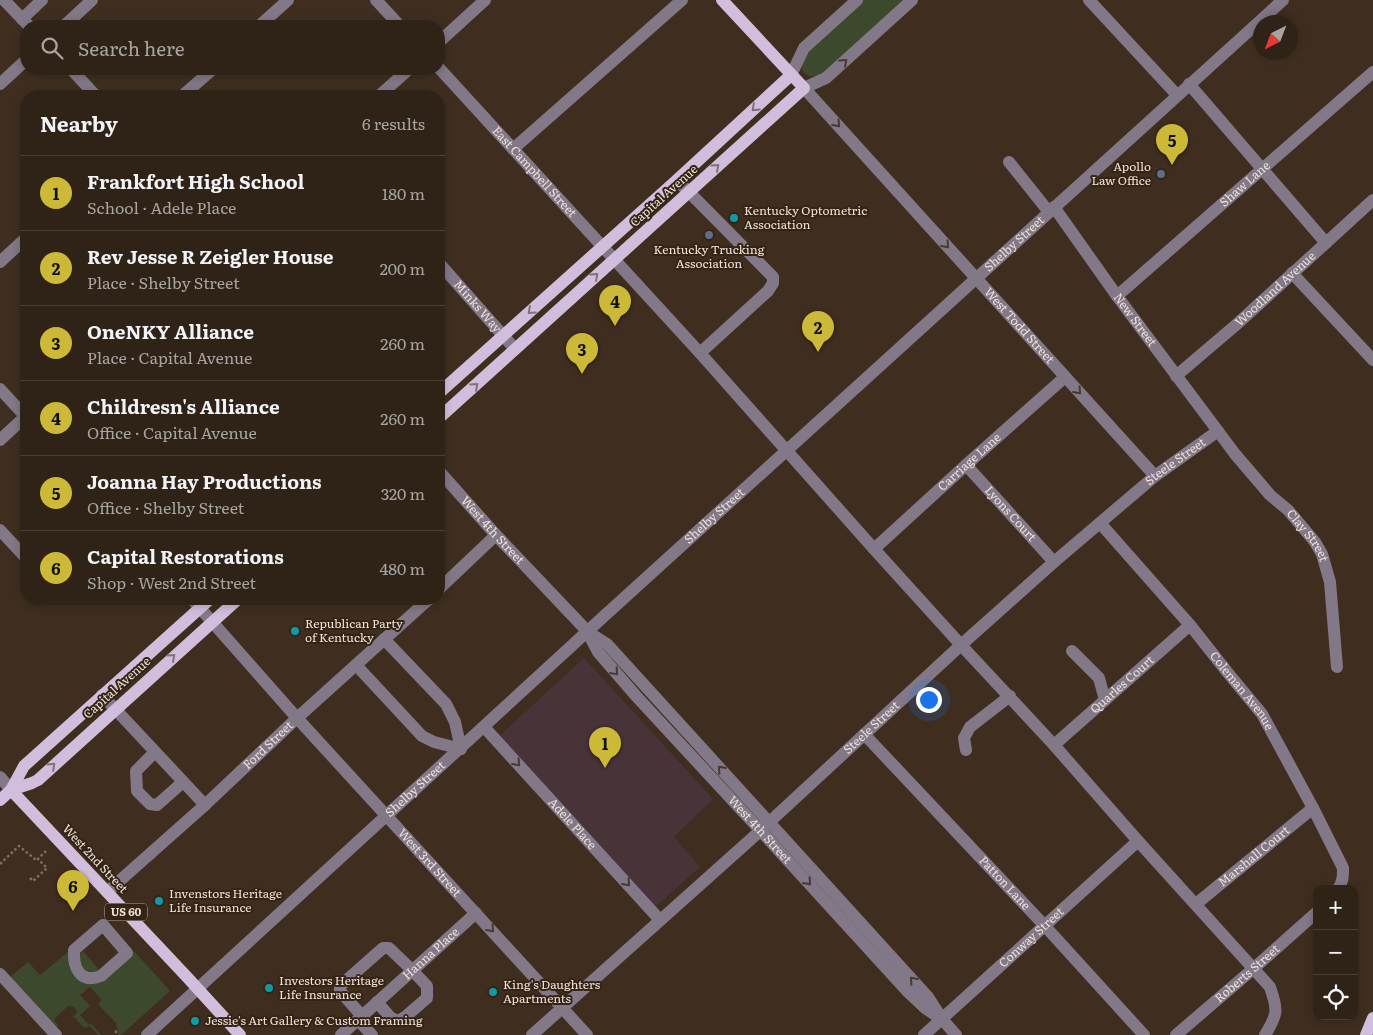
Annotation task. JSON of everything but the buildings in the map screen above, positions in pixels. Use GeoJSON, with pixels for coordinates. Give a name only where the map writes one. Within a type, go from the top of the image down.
{"type":"FeatureCollection","features":[{"type":"Feature","properties":{"kind":"main road"},"geometry":{"type":"LineString","coordinates":[[722,0],[804,88]]}},
{"type":"Feature","properties":{"kind":"main road","name":"Capital Avenue"},"geometry":{"type":"LineString","coordinates":[[445,388],[791,75]]}},
{"type":"Feature","properties":{"kind":"main road","name":"Capital Avenue"},"geometry":{"type":"LineString","coordinates":[[445,413],[804,88]]}},
{"type":"Feature","properties":{"kind":"main road","name":"Capital Avenue"},"geometry":{"type":"LineString","coordinates":[[0,800],[11,790],[24,766],[102,696],[198,605]]}},
{"type":"Feature","properties":{"kind":"main road","name":"Capital Avenue"},"geometry":{"type":"LineString","coordinates":[[11,790],[38,780],[231,605]]}},
{"type":"Feature","properties":{"kind":"main road","name":"West 2nd Street"},"geometry":{"type":"LineString","coordinates":[[11,790],[240,1035]]}},
{"type":"Feature","properties":{"kind":"main road"},"geometry":{"type":"LineString","coordinates":[[1366,1035],[1373,1018]]}},
{"type":"Feature","properties":{"kind":"street"},"geometry":{"type":"LineString","coordinates":[[4,0],[23,20]]}},
{"type":"Feature","properties":{"kind":"street"},"geometry":{"type":"LineString","coordinates":[[28,20],[42,0]]}},
{"type":"Feature","properties":{"kind":"street"},"geometry":{"type":"LineString","coordinates":[[70,20],[92,0]]}},
{"type":"Feature","properties":{"kind":"street"},"geometry":{"type":"LineString","coordinates":[[266,20],[288,0]]}},
{"type":"Feature","properties":{"kind":"street"},"geometry":{"type":"LineString","coordinates":[[376,0],[394,20]]}},
{"type":"Feature","properties":{"kind":"street"},"geometry":{"type":"LineString","coordinates":[[445,36],[484,0]]}},
{"type":"Feature","properties":{"kind":"street"},"geometry":{"type":"LineString","coordinates":[[513,148],[682,0]]}},
{"type":"Feature","properties":{"kind":"street","name":"Capital Avenue"},"geometry":{"type":"LineString","coordinates":[[791,75],[804,48],[857,0]]}},
{"type":"Feature","properties":{"kind":"street","name":"Capital Avenue"},"geometry":{"type":"LineString","coordinates":[[804,88],[826,78],[912,0]]}},
{"type":"Feature","properties":{"kind":"street"},"geometry":{"type":"LineString","coordinates":[[1089,0],[1177,95]]}},
{"type":"Feature","properties":{"kind":"street","name":"Shelby Street"},"geometry":{"type":"LineString","coordinates":[[147,1035],[1283,0]]}},
{"type":"Feature","properties":{"kind":"street"},"geometry":{"type":"LineString","coordinates":[[0,84],[20,66]]}},
{"type":"Feature","properties":{"kind":"street","name":"Shaw Lane"},"geometry":{"type":"LineString","coordinates":[[1117,296],[1373,72]]}},
{"type":"Feature","properties":{"kind":"street","name":"East Campbell Street"},"geometry":{"type":"LineString","coordinates":[[445,74],[700,353],[874,549],[1010,696],[1270,987],[1276,1010],[1274,1020],[1265,1035]]}},
{"type":"Feature","properties":{"kind":"street"},"geometry":{"type":"LineString","coordinates":[[77,75],[90,90]]}},
{"type":"Feature","properties":{"kind":"street"},"geometry":{"type":"LineString","coordinates":[[189,90],[205,75]]}},
{"type":"Feature","properties":{"kind":"street"},"geometry":{"type":"LineString","coordinates":[[385,90],[402,75]]}},
{"type":"Feature","properties":{"kind":"street"},"geometry":{"type":"LineString","coordinates":[[1190,84],[1326,243]]}},
{"type":"Feature","properties":{"kind":"street","name":"West Todd Street"},"geometry":{"type":"LineString","coordinates":[[804,88],[1154,476]]}},
{"type":"Feature","properties":{"kind":"street","name":"New Street"},"geometry":{"type":"LineString","coordinates":[[1009,162],[1051,210],[1218,431]]}},
{"type":"Feature","properties":{"kind":"street"},"geometry":{"type":"LineString","coordinates":[[677,180],[774,277],[774,283],[768,291],[700,353]]}},
{"type":"Feature","properties":{"kind":"street","name":"Woodland Avenue"},"geometry":{"type":"LineString","coordinates":[[1176,376],[1237,324],[1373,200]]}},
{"type":"Feature","properties":{"kind":"street"},"geometry":{"type":"LineString","coordinates":[[0,262],[20,244]]}},
{"type":"Feature","properties":{"kind":"street","name":"Minks Way"},"geometry":{"type":"LineString","coordinates":[[445,270],[515,349]]}},
{"type":"Feature","properties":{"kind":"street"},"geometry":{"type":"LineString","coordinates":[[1292,273],[1373,360]]}},
{"type":"Feature","properties":{"kind":"street","name":"Carriage Lane"},"geometry":{"type":"LineString","coordinates":[[874,549],[1065,377]]}},
{"type":"Feature","properties":{"kind":"street"},"geometry":{"type":"LineString","coordinates":[[0,389],[20,411]]}},
{"type":"Feature","properties":{"kind":"street"},"geometry":{"type":"LineString","coordinates":[[0,440],[20,422]]}},
{"type":"Feature","properties":{"kind":"street","name":"Steele Street"},"geometry":{"type":"LineString","coordinates":[[532,1035],[765,826],[1054,562],[1154,476],[1218,431]]}},
{"type":"Feature","properties":{"kind":"street","name":"Clay Street"},"geometry":{"type":"LineString","coordinates":[[1218,431],[1251,474],[1270,495],[1288,510],[1315,542],[1322,554],[1330,582],[1338,668]]}},
{"type":"Feature","properties":{"kind":"street","name":"Lyons Court"},"geometry":{"type":"LineString","coordinates":[[966,465],[1054,562]]}},
{"type":"Feature","properties":{"kind":"street","name":"West 4th Street"},"geometry":{"type":"LineString","coordinates":[[445,478],[496,535],[588,632],[607,644],[765,826],[928,997],[942,1019],[956,1035]]}},
{"type":"Feature","properties":{"kind":"street","name":"Coleman Avenue"},"geometry":{"type":"LineString","coordinates":[[1100,523],[1190,625],[1262,714],[1343,868],[1340,885]]}},
{"type":"Feature","properties":{"kind":"street"},"geometry":{"type":"LineString","coordinates":[[0,530],[20,552]]}},
{"type":"Feature","properties":{"kind":"street"},"geometry":{"type":"LineString","coordinates":[[445,584],[496,535]]}},
{"type":"Feature","properties":{"kind":"street","name":"West 3rd Street"},"geometry":{"type":"LineString","coordinates":[[203,605],[213,621],[297,718],[587,1035]]}},
{"type":"Feature","properties":{"kind":"street","name":"Ford Street"},"geometry":{"type":"LineString","coordinates":[[106,892],[205,805],[297,718],[422,605]]}},
{"type":"Feature","properties":{"kind":"street","name":"Quarles Court"},"geometry":{"type":"LineString","coordinates":[[1054,745],[1190,625]]}},
{"type":"Feature","properties":{"kind":"street"},"geometry":{"type":"LineString","coordinates":[[356,665],[422,736],[434,742],[461,749],[456,722],[446,704],[384,639]]}},
{"type":"Feature","properties":{"kind":"street"},"geometry":{"type":"LineString","coordinates":[[1072,651],[1099,678],[1105,700]]}},
{"type":"Feature","properties":{"kind":"street"},"geometry":{"type":"LineString","coordinates":[[102,696],[205,805]]}},
{"type":"Feature","properties":{"kind":"street"},"geometry":{"type":"LineString","coordinates":[[966,750],[964,738],[970,727],[1010,696]]}},
{"type":"Feature","properties":{"kind":"street","name":"Adele Place"},"geometry":{"type":"LineString","coordinates":[[484,727],[660,920]]}},
{"type":"Feature","properties":{"kind":"street","name":"Patton Lane"},"geometry":{"type":"LineString","coordinates":[[864,734],[1044,925],[1144,1035]]}},
{"type":"Feature","properties":{"kind":"street"},"geometry":{"type":"LineString","coordinates":[[154,752],[136,771],[137,791],[150,804],[157,805],[183,782]]}},
{"type":"Feature","properties":{"kind":"street"},"geometry":{"type":"LineString","coordinates":[[0,777],[11,790]]}},
{"type":"Feature","properties":{"kind":"street","name":"Marshall Court"},"geometry":{"type":"LineString","coordinates":[[1196,904],[1313,808]]}},
{"type":"Feature","properties":{"kind":"street","name":"Conway Street"},"geometry":{"type":"LineString","coordinates":[[924,1035],[1138,841]]}},
{"type":"Feature","properties":{"kind":"street","name":"Hanna Place"},"geometry":{"type":"LineString","coordinates":[[341,1035],[476,913]]}},
{"type":"Feature","properties":{"kind":"street","name":"Roberts Street"},"geometry":{"type":"LineString","coordinates":[[1176,1035],[1313,916]]}},
{"type":"Feature","properties":{"kind":"street"},"geometry":{"type":"LineString","coordinates":[[103,925],[111,934],[127,953],[101,976],[91,978],[78,973],[74,960],[74,950],[103,925]]}},
{"type":"Feature","properties":{"kind":"street"},"geometry":{"type":"LineString","coordinates":[[372,1035],[340,992],[340,986],[383,948],[389,948],[427,986],[427,998],[398,1021],[390,1017],[377,1002]]}},
{"type":"Feature","properties":{"kind":"street"},"geometry":{"type":"LineString","coordinates":[[0,974],[56,1035]]}},
{"type":"Feature","properties":{"kind":"path"},"geometry":{"type":"LineString","coordinates":[[0,864],[19,846],[47,868],[33,881],[30,878]]}},
{"type":"Feature","properties":{"kind":"path"},"geometry":{"type":"LineString","coordinates":[[36,860],[46,851]]}},
{"type":"Feature","properties":{"kind":"path"},"geometry":{"type":"LineString","coordinates":[[116,1031],[119,1035]]}},
{"type":"Feature","properties":{"kind":"shaded area"},"geometry":{"type":"Polygon","coordinates":[[[584,658],[713,799],[674,837],[700,867],[654,908],[498,737],[584,658]]]}},
{"type":"Feature","properties":{"kind":"green space"},"geometry":{"type":"Polygon","coordinates":[[[862,0],[905,0],[823,75],[809,76],[803,72],[801,58],[862,0]]]}},
{"type":"Feature","properties":{"kind":"green space"},"geometry":{"type":"Polygon","coordinates":[[[83,951],[100,971],[97,974],[85,973],[79,956],[83,951]]]}},
{"type":"Feature","properties":{"kind":"green space"},"geometry":{"type":"Polygon","coordinates":[[[134,951],[170,991],[121,1035],[116,1030],[118,1028],[117,1024],[98,1004],[102,1000],[90,987],[80,995],[90,1006],[80,1015],[89,1025],[91,1023],[101,1035],[98,1035],[90,1026],[84,1028],[72,1017],[77,1013],[75,1008],[71,1006],[68,1006],[55,1018],[58,1025],[56,1028],[10,977],[28,962],[40,975],[68,952],[72,958],[73,966],[103,978],[134,951]]]}},
{"type":"Feature","properties":{"kind":"place","name":"Joanna Hay Productions"},"geometry":{"type":"Point","coordinates":[1172,165]}},
{"type":"Feature","properties":{"kind":"place","name":"Apollo Law Office"},"geometry":{"type":"Point","coordinates":[1161,174]}},
{"type":"Feature","properties":{"kind":"place","name":"Kentucky Optometric Association"},"geometry":{"type":"Point","coordinates":[734,218]}},
{"type":"Feature","properties":{"kind":"place","name":"Kentucky Trucking Association"},"geometry":{"type":"Point","coordinates":[709,235]}},
{"type":"Feature","properties":{"kind":"place","name":"Childresn's Alliance"},"geometry":{"type":"Point","coordinates":[615,326]}},
{"type":"Feature","properties":{"kind":"place","name":"Rev Jesse R Zeigler House"},"geometry":{"type":"Point","coordinates":[818,352]}},
{"type":"Feature","properties":{"kind":"place","name":"OneNKY Alliance"},"geometry":{"type":"Point","coordinates":[582,374]}},
{"type":"Feature","properties":{"kind":"place","name":"Republican Party of Kentucky"},"geometry":{"type":"Point","coordinates":[295,631]}},
{"type":"Feature","properties":{"kind":"place","name":"Frankfort High School"},"geometry":{"type":"Point","coordinates":[605,768]}},
{"type":"Feature","properties":{"kind":"place","name":"Invenstors Heritage Life Insurance"},"geometry":{"type":"Point","coordinates":[159,901]}},
{"type":"Feature","properties":{"kind":"place","name":"Capital Restorations"},"geometry":{"type":"Point","coordinates":[73,911]}},
{"type":"Feature","properties":{"kind":"place","name":"Investors Heritage Life Insurance"},"geometry":{"type":"Point","coordinates":[269,988]}},
{"type":"Feature","properties":{"kind":"place","name":"King's Daughters Apartments"},"geometry":{"type":"Point","coordinates":[493,992]}},
{"type":"Feature","properties":{"kind":"place","name":"Jessie's Art Gallery & Custom Framing"},"geometry":{"type":"Point","coordinates":[195,1021]}}]}
